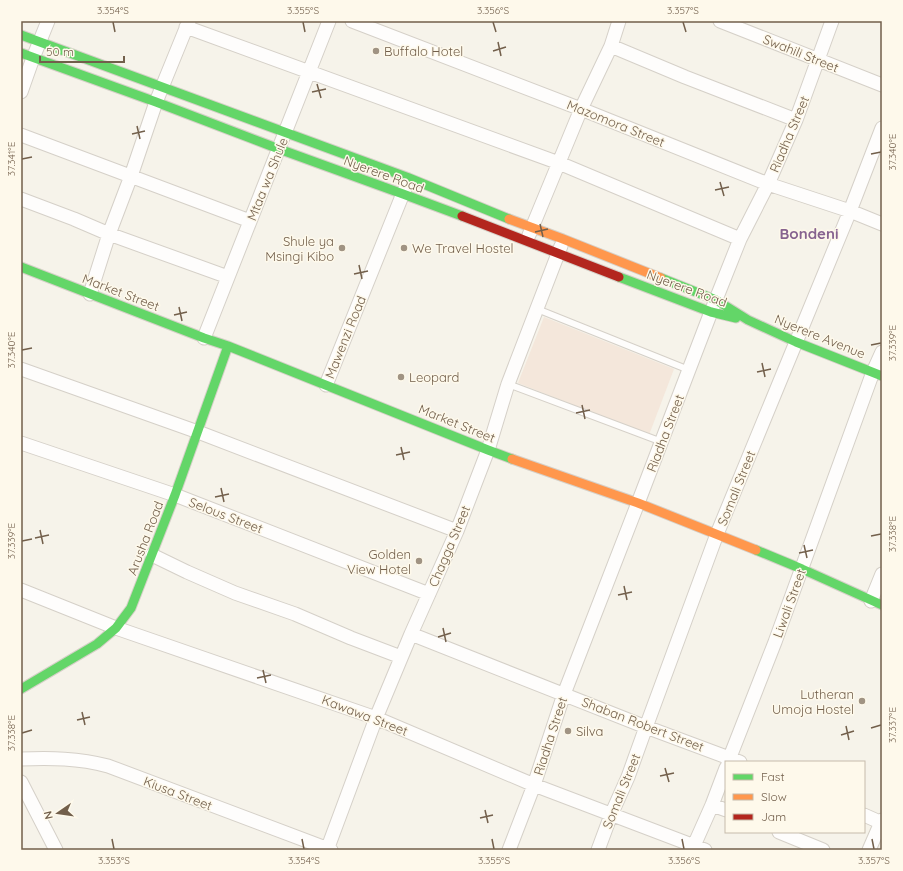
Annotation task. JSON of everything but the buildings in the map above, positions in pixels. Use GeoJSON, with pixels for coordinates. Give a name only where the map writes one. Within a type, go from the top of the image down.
{"type":"FeatureCollection","features":[{"type":"Feature","properties":{"kind":"main road","name":"Nyerere Road"},"geometry":{"type":"LineString","coordinates":[[21,35],[409,178],[563,239],[713,306],[748,320]]}},
{"type":"Feature","properties":{"kind":"main road","name":"Nyerere Road"},"geometry":{"type":"LineString","coordinates":[[27,55],[558,253],[713,306],[748,320]]}},
{"type":"Feature","properties":{"kind":"main road","name":"Market Street"},"geometry":{"type":"LineString","coordinates":[[21,267],[326,384],[488,450],[638,503],[717,534],[802,568],[876,603]]}},
{"type":"Feature","properties":{"kind":"main road","name":"Nyerere Avenue"},"geometry":{"type":"LineString","coordinates":[[748,320],[796,342],[878,374]]}},
{"type":"Feature","properties":{"kind":"main road","name":"Arusha Road"},"geometry":{"type":"LineString","coordinates":[[21,689],[98,644],[116,628],[131,608],[175,495],[228,346]]}},
{"type":"Feature","properties":{"kind":"street"},"geometry":{"type":"LineString","coordinates":[[21,92],[27,55],[39,42],[48,21]]}},
{"type":"Feature","properties":{"kind":"street","name":"Mtaa wa Shule"},"geometry":{"type":"LineString","coordinates":[[204,338],[330,21]]}},
{"type":"Feature","properties":{"kind":"street","name":"Mazomora Street"},"geometry":{"type":"LineString","coordinates":[[352,21],[582,109],[768,184],[850,211],[882,224]]}},
{"type":"Feature","properties":{"kind":"street"},"geometry":{"type":"LineString","coordinates":[[527,241],[582,109],[611,46],[618,21]]}},
{"type":"Feature","properties":{"kind":"street","name":"Swahili Street"},"geometry":{"type":"LineString","coordinates":[[720,21],[882,85]]}},
{"type":"Feature","properties":{"kind":"street","name":"Riadha Street"},"geometry":{"type":"LineString","coordinates":[[510,850],[534,785],[564,694],[713,306],[740,240],[768,184],[796,120],[832,21]]}},
{"type":"Feature","properties":{"kind":"street"},"geometry":{"type":"LineString","coordinates":[[90,294],[109,234],[131,176],[161,87],[188,24],[310,71],[559,163],[740,240]]}},
{"type":"Feature","properties":{"kind":"street"},"geometry":{"type":"LineString","coordinates":[[611,46],[796,120]]}},
{"type":"Feature","properties":{"kind":"street","name":"Somali Street"},"geometry":{"type":"LineString","coordinates":[[598,850],[611,814],[628,777],[717,534],[850,211],[882,128]]}},
{"type":"Feature","properties":{"kind":"street"},"geometry":{"type":"LineString","coordinates":[[21,135],[250,221]]}},
{"type":"Feature","properties":{"kind":"street","name":"Mawenzi Road"},"geometry":{"type":"LineString","coordinates":[[326,384],[409,178]]}},
{"type":"Feature","properties":{"kind":"street"},"geometry":{"type":"LineString","coordinates":[[21,199],[109,234],[228,277]]}},
{"type":"Feature","properties":{"kind":"street","name":"Chagga Street"},"geometry":{"type":"LineString","coordinates":[[329,850],[376,718],[401,657],[457,531],[488,450],[508,384],[563,239]]}},
{"type":"Feature","properties":{"kind":"street","name":"Liwali Street"},"geometry":{"type":"LineString","coordinates":[[731,761],[802,568],[878,374],[882,352]]}},
{"type":"Feature","properties":{"kind":"street"},"geometry":{"type":"LineString","coordinates":[[21,369],[198,432],[457,531]]}},
{"type":"Feature","properties":{"kind":"street","name":"Selous Street"},"geometry":{"type":"LineString","coordinates":[[21,443],[175,495],[429,594]]}},
{"type":"Feature","properties":{"kind":"street"},"geometry":{"type":"LineString","coordinates":[[152,556],[235,592],[295,614],[401,657]]}},
{"type":"Feature","properties":{"kind":"street"},"geometry":{"type":"LineString","coordinates":[[876,603],[882,574]]}},
{"type":"Feature","properties":{"kind":"street","name":"Kawawa Street"},"geometry":{"type":"LineString","coordinates":[[21,590],[116,628],[376,718],[534,785],[697,848]]}},
{"type":"Feature","properties":{"kind":"street","name":"Shaban Robert Street"},"geometry":{"type":"LineString","coordinates":[[411,634],[646,726],[729,761]]}},
{"type":"Feature","properties":{"kind":"street","name":"Kiusa Street"},"geometry":{"type":"LineString","coordinates":[[21,759],[61,758],[94,762],[108,766],[329,850]]}},
{"type":"Feature","properties":{"kind":"street","name":"Liwali Street"},"geometry":{"type":"LineString","coordinates":[[697,848],[712,804],[725,775]]}},
{"type":"Feature","properties":{"kind":"street"},"geometry":{"type":"LineString","coordinates":[[21,782],[56,850]]}},
{"type":"Feature","properties":{"kind":"street"},"geometry":{"type":"LineString","coordinates":[[712,804],[725,810]]}},
{"type":"Feature","properties":{"kind":"street"},"geometry":{"type":"LineString","coordinates":[[865,815],[882,822],[869,850]]}},
{"type":"Feature","properties":{"kind":"street"},"geometry":{"type":"LineString","coordinates":[[781,833],[823,850]]}},
{"type":"Feature","properties":{"kind":"lane"},"geometry":{"type":"LineString","coordinates":[[537,309],[689,370]]}},
{"type":"Feature","properties":{"kind":"lane"},"geometry":{"type":"LineString","coordinates":[[508,384],[662,442]]}},
{"type":"Feature","properties":{"kind":"shaded area"},"geometry":{"type":"Polygon","coordinates":[[[544,317],[674,369],[649,435],[518,383],[544,317]]]}},
{"type":"Feature","properties":{"kind":"traffic: fast"},"geometry":{"type":"LineString","coordinates":[[21,35],[409,178],[509,219]]}},
{"type":"Feature","properties":{"kind":"traffic: fast"},"geometry":{"type":"LineString","coordinates":[[21,53],[462,216]]}},
{"type":"Feature","properties":{"kind":"traffic: fast"},"geometry":{"type":"LineString","coordinates":[[21,267],[228,346],[512,459]]}},
{"type":"Feature","properties":{"kind":"traffic: fast"},"geometry":{"type":"LineString","coordinates":[[619,277],[711,312],[736,318]]}},
{"type":"Feature","properties":{"kind":"traffic: fast"},"geometry":{"type":"LineString","coordinates":[[661,278],[716,300],[748,320],[796,342],[882,376]]}},
{"type":"Feature","properties":{"kind":"traffic: fast"},"geometry":{"type":"LineString","coordinates":[[21,689],[97,644],[116,628],[131,608],[175,495],[228,346]]}},
{"type":"Feature","properties":{"kind":"traffic: fast"},"geometry":{"type":"LineString","coordinates":[[756,550],[882,605]]}},
{"type":"Feature","properties":{"kind":"traffic: slow"},"geometry":{"type":"LineString","coordinates":[[509,219],[661,278]]}},
{"type":"Feature","properties":{"kind":"traffic: slow"},"geometry":{"type":"LineString","coordinates":[[512,459],[638,503],[756,550]]}},
{"type":"Feature","properties":{"kind":"traffic: jam"},"geometry":{"type":"LineString","coordinates":[[462,216],[619,277]]}},
{"type":"Feature","properties":{"kind":"place","name":"Buffalo Hotel"},"geometry":{"type":"Point","coordinates":[376,51]}},
{"type":"Feature","properties":{"kind":"place","name":"Shule ya Msingi Kibo"},"geometry":{"type":"Point","coordinates":[342,248]}},
{"type":"Feature","properties":{"kind":"place","name":"We Travel Hostel"},"geometry":{"type":"Point","coordinates":[404,248]}},
{"type":"Feature","properties":{"kind":"place","name":"Leopard"},"geometry":{"type":"Point","coordinates":[401,377]}},
{"type":"Feature","properties":{"kind":"place","name":"Golden View Hotel"},"geometry":{"type":"Point","coordinates":[419,561]}},
{"type":"Feature","properties":{"kind":"place","name":"Lutheran Umoja Hostel"},"geometry":{"type":"Point","coordinates":[862,701]}},
{"type":"Feature","properties":{"kind":"place","name":"Silva"},"geometry":{"type":"Point","coordinates":[568,731]}},
{"type":"Feature","properties":{"kind":"district","name":"Bondeni"},"geometry":{"type":"Point","coordinates":[809,234]}}]}
